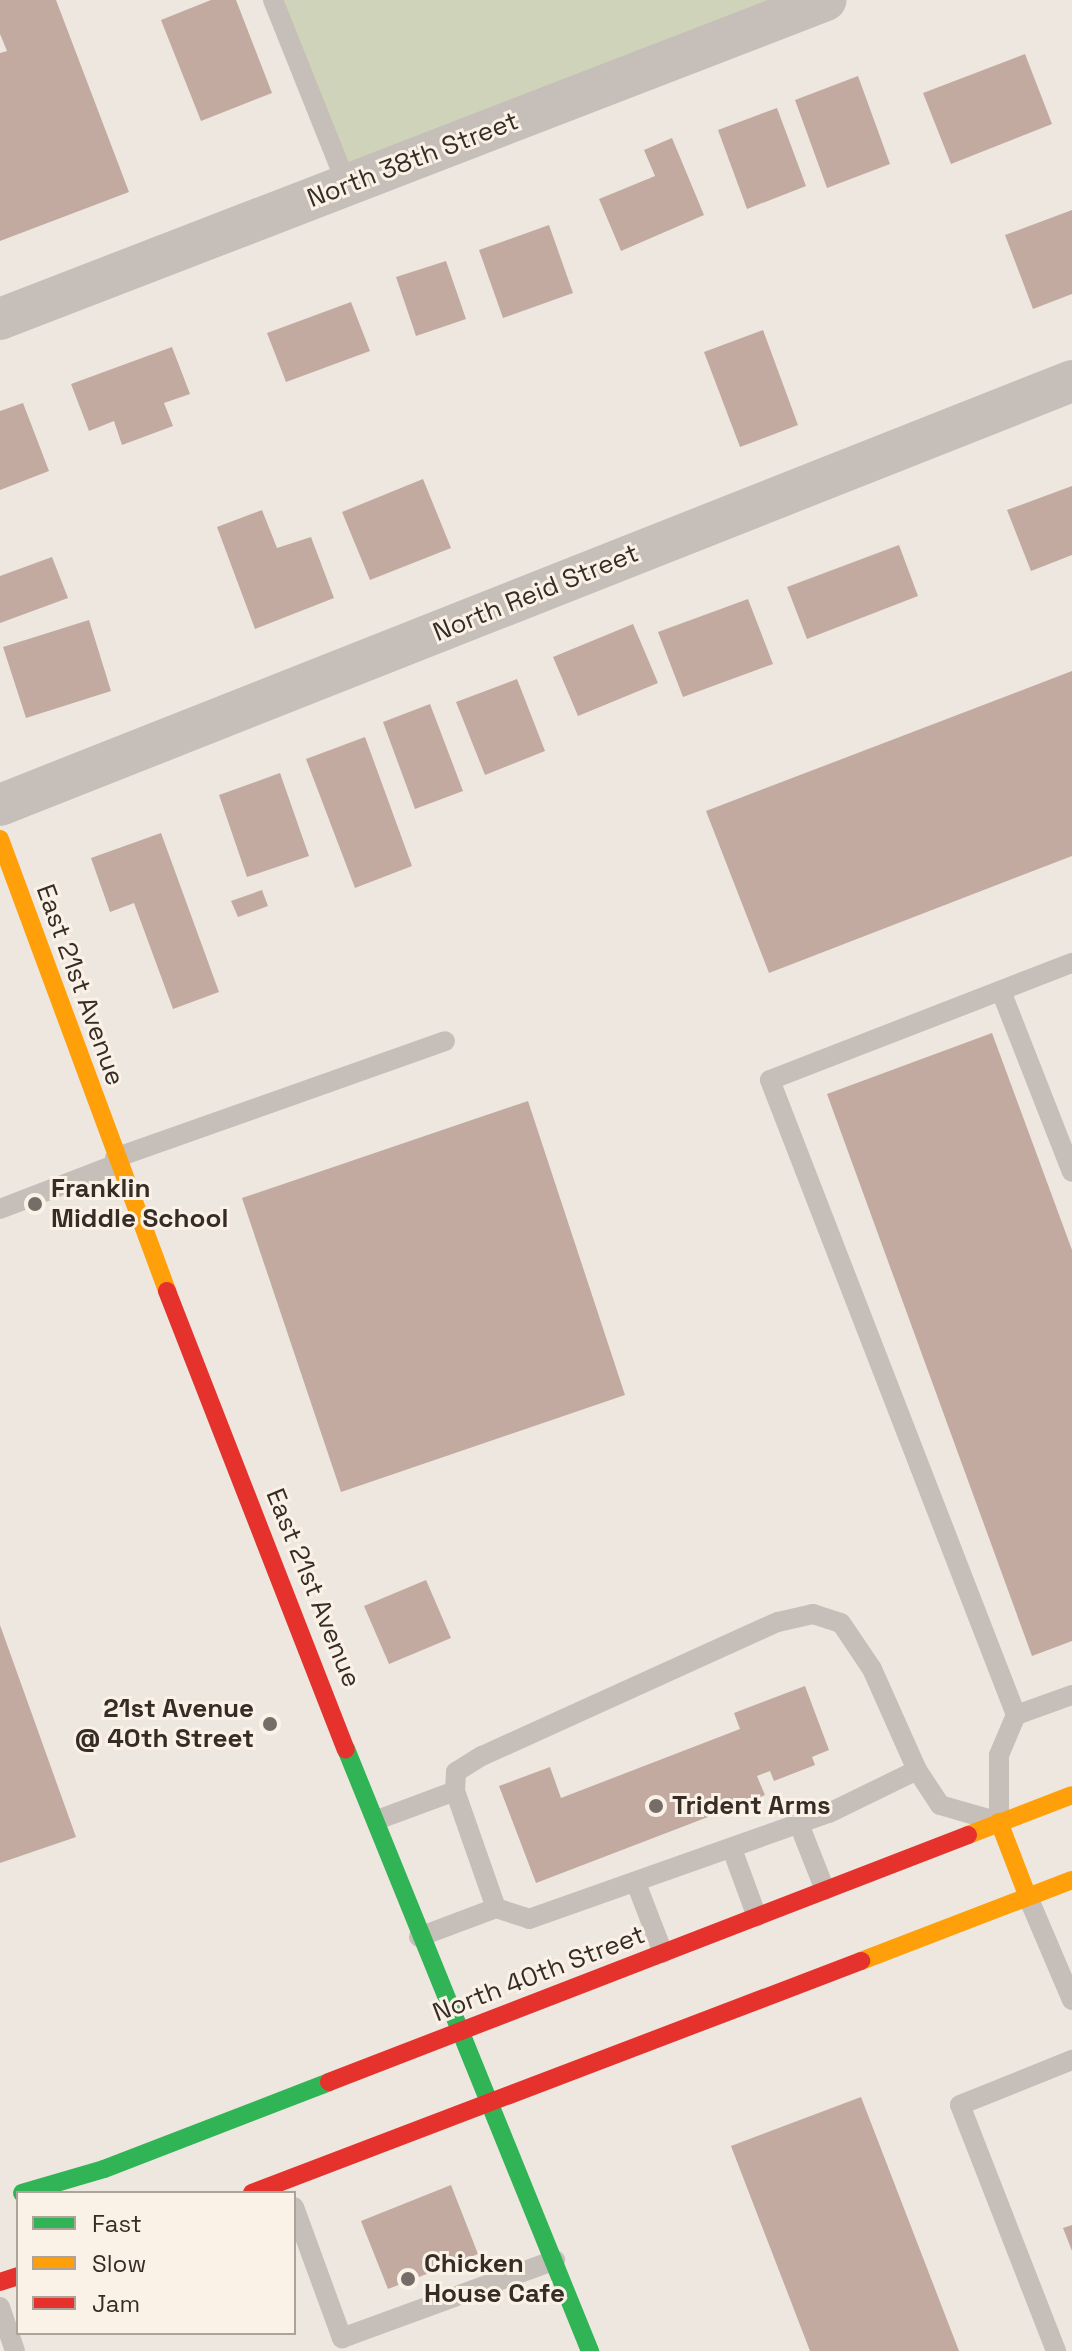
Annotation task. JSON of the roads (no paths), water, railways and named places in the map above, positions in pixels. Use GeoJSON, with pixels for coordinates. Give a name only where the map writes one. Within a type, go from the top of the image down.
{"type":"FeatureCollection","features":[{"type":"Feature","properties":{"kind":"main road","name":"East 21st Avenue"},"geometry":{"type":"LineString","coordinates":[[0,839],[116,1161],[377,1820],[457,2034],[492,2101],[590,2351]]}},
{"type":"Feature","properties":{"kind":"main road","name":"North 40th Street"},"geometry":{"type":"LineString","coordinates":[[30,2191],[104,2169],[1072,1795]]}},
{"type":"Feature","properties":{"kind":"main road"},"geometry":{"type":"LineString","coordinates":[[999,1822],[1028,1897]]}},
{"type":"Feature","properties":{"kind":"main road"},"geometry":{"type":"LineString","coordinates":[[264,2191],[287,2187],[492,2101],[1072,1880]]}},
{"type":"Feature","properties":{"kind":"street","name":"North 38th Street"},"geometry":{"type":"LineString","coordinates":[[0,319],[826,0]]}},
{"type":"Feature","properties":{"kind":"street","name":"North Reid Street"},"geometry":{"type":"LineString","coordinates":[[0,805],[1072,381]]}},
{"type":"Feature","properties":{"kind":"lane"},"geometry":{"type":"LineString","coordinates":[[273,0],[347,185]]}},
{"type":"Feature","properties":{"kind":"lane"},"geometry":{"type":"LineString","coordinates":[[496,1908],[455,1791],[456,1772],[482,1756],[778,1622],[813,1614],[841,1623],[872,1669],[917,1770],[940,1805],[999,1822],[999,1755],[1016,1715],[770,1080],[1072,963]]}},
{"type":"Feature","properties":{"kind":"lane"},"geometry":{"type":"LineString","coordinates":[[1001,991],[1072,1172]]}},
{"type":"Feature","properties":{"kind":"lane"},"geometry":{"type":"LineString","coordinates":[[0,1209],[116,1161],[445,1041]]}},
{"type":"Feature","properties":{"kind":"lane"},"geometry":{"type":"LineString","coordinates":[[1016,1715],[1072,1695]]}},
{"type":"Feature","properties":{"kind":"lane"},"geometry":{"type":"LineString","coordinates":[[419,1937],[496,1908],[529,1919],[799,1824],[917,1770]]}},
{"type":"Feature","properties":{"kind":"lane"},"geometry":{"type":"LineString","coordinates":[[377,1820],[455,1791]]}},
{"type":"Feature","properties":{"kind":"lane"},"geometry":{"type":"LineString","coordinates":[[799,1824],[825,1890]]}},
{"type":"Feature","properties":{"kind":"lane"},"geometry":{"type":"LineString","coordinates":[[732,1849],[757,1917]]}},
{"type":"Feature","properties":{"kind":"lane"},"geometry":{"type":"LineString","coordinates":[[636,1883],[663,1953]]}},
{"type":"Feature","properties":{"kind":"lane"},"geometry":{"type":"LineString","coordinates":[[1028,1897],[1072,2000]]}},
{"type":"Feature","properties":{"kind":"lane"},"geometry":{"type":"LineString","coordinates":[[1056,2351],[960,2105],[1072,2060]]}},
{"type":"Feature","properties":{"kind":"lane"},"geometry":{"type":"LineString","coordinates":[[296,2212],[342,2338],[555,2260]]}},
{"type":"Feature","properties":{"kind":"lane"},"geometry":{"type":"LineString","coordinates":[[0,2307],[15,2351]]}},
{"type":"Feature","properties":{"kind":"place","name":"Franklin Middle School"},"geometry":{"type":"Point","coordinates":[35,1204]}},
{"type":"Feature","properties":{"kind":"place","name":"21st Avenue @ 40th Street"},"geometry":{"type":"Point","coordinates":[270,1724]}},
{"type":"Feature","properties":{"kind":"place","name":"Trident Arms"},"geometry":{"type":"Point","coordinates":[656,1806]}},
{"type":"Feature","properties":{"kind":"place","name":"Chicken House Cafe"},"geometry":{"type":"Point","coordinates":[408,2279]}}]}
